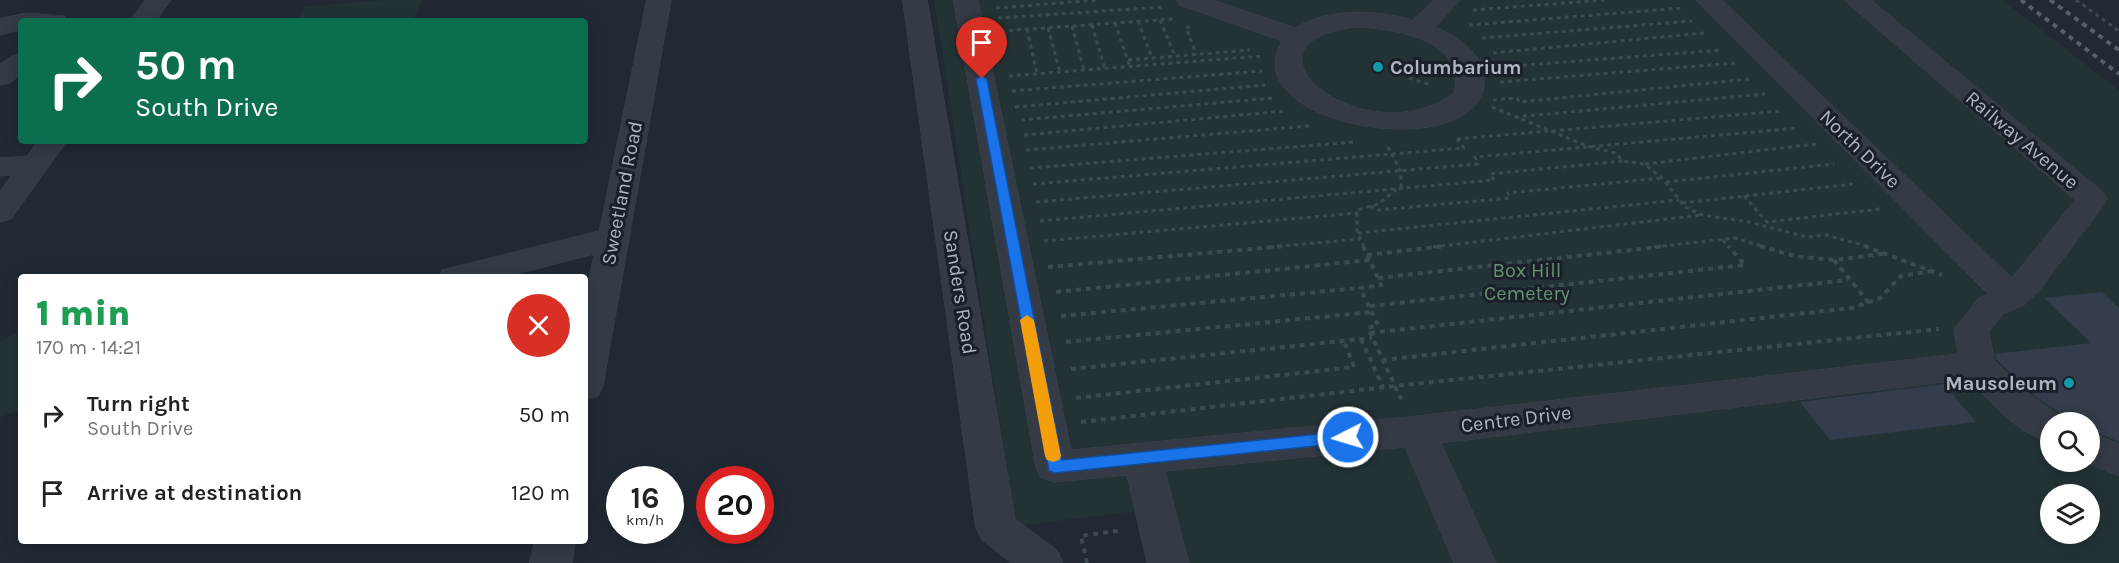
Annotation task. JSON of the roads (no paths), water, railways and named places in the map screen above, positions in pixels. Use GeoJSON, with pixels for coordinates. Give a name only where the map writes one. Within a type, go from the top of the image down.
{"type":"FeatureCollection","features":[{"type":"Feature","properties":{"kind":"street"},"geometry":{"type":"LineString","coordinates":[[145,18],[159,0]]}},
{"type":"Feature","properties":{"kind":"street","name":"Sweetland Road"},"geometry":{"type":"LineString","coordinates":[[588,371],[659,0]]}},
{"type":"Feature","properties":{"kind":"street","name":"Sanders Road"},"geometry":{"type":"LineString","coordinates":[[915,0],[996,528],[1042,563]]}},
{"type":"Feature","properties":{"kind":"street","name":"Railway Avenue"},"geometry":{"type":"LineString","coordinates":[[1856,0],[2092,199],[2026,284],[1991,311]]}},
{"type":"Feature","properties":{"kind":"street"},"geometry":{"type":"LineString","coordinates":[[1195,10],[1229,14],[1300,70],[1378,130],[1440,114],[1464,75],[1433,14],[1391,22],[1354,19],[1314,28],[1300,70]]}},
{"type":"Feature","properties":{"kind":"street","name":"Centre Drive"},"geometry":{"type":"LineString","coordinates":[[970,16],[1055,467],[1417,431],[1977,365]]}},
{"type":"Feature","properties":{"kind":"street"},"geometry":{"type":"LineString","coordinates":[[0,27],[18,23]]}},
{"type":"Feature","properties":{"kind":"street"},"geometry":{"type":"LineString","coordinates":[[0,77],[18,64]]}},
{"type":"Feature","properties":{"kind":"street","name":"North Drive"},"geometry":{"type":"LineString","coordinates":[[1781,72],[1917,204],[1991,311]]}},
{"type":"Feature","properties":{"kind":"street"},"geometry":{"type":"LineString","coordinates":[[0,167],[45,152]]}},
{"type":"Feature","properties":{"kind":"street"},"geometry":{"type":"LineString","coordinates":[[0,212],[45,152]]}},
{"type":"Feature","properties":{"kind":"street"},"geometry":{"type":"LineString","coordinates":[[470,274],[614,238]]}},
{"type":"Feature","properties":{"kind":"street"},"geometry":{"type":"LineString","coordinates":[[1991,311],[1977,365],[2018,405],[2040,421]]}},
{"type":"Feature","properties":{"kind":"street"},"geometry":{"type":"LineString","coordinates":[[1417,431],[1475,563]]}},
{"type":"Feature","properties":{"kind":"street"},"geometry":{"type":"LineString","coordinates":[[2100,452],[2119,461]]}},
{"type":"Feature","properties":{"kind":"street"},"geometry":{"type":"LineString","coordinates":[[1142,457],[1168,563]]}},
{"type":"Feature","properties":{"kind":"street"},"geometry":{"type":"LineString","coordinates":[[551,563],[555,544]]}},
{"type":"Feature","properties":{"kind":"railway"},"geometry":{"type":"LineString","coordinates":[[2021,0],[2119,74]]}},
{"type":"Feature","properties":{"kind":"railway"},"geometry":{"type":"LineString","coordinates":[[2050,0],[2119,50]]}},
{"type":"Feature","properties":{"kind":"place","name":"Columbarium"},"geometry":{"type":"Point","coordinates":[1378,67]}},
{"type":"Feature","properties":{"kind":"place","name":"Mausoleum"},"geometry":{"type":"Point","coordinates":[2069,383]}},
{"type":"Feature","properties":{"kind":"park label","name":"Box Hill Cemetery"},"geometry":{"type":"Point","coordinates":[1527,282]}}]}
